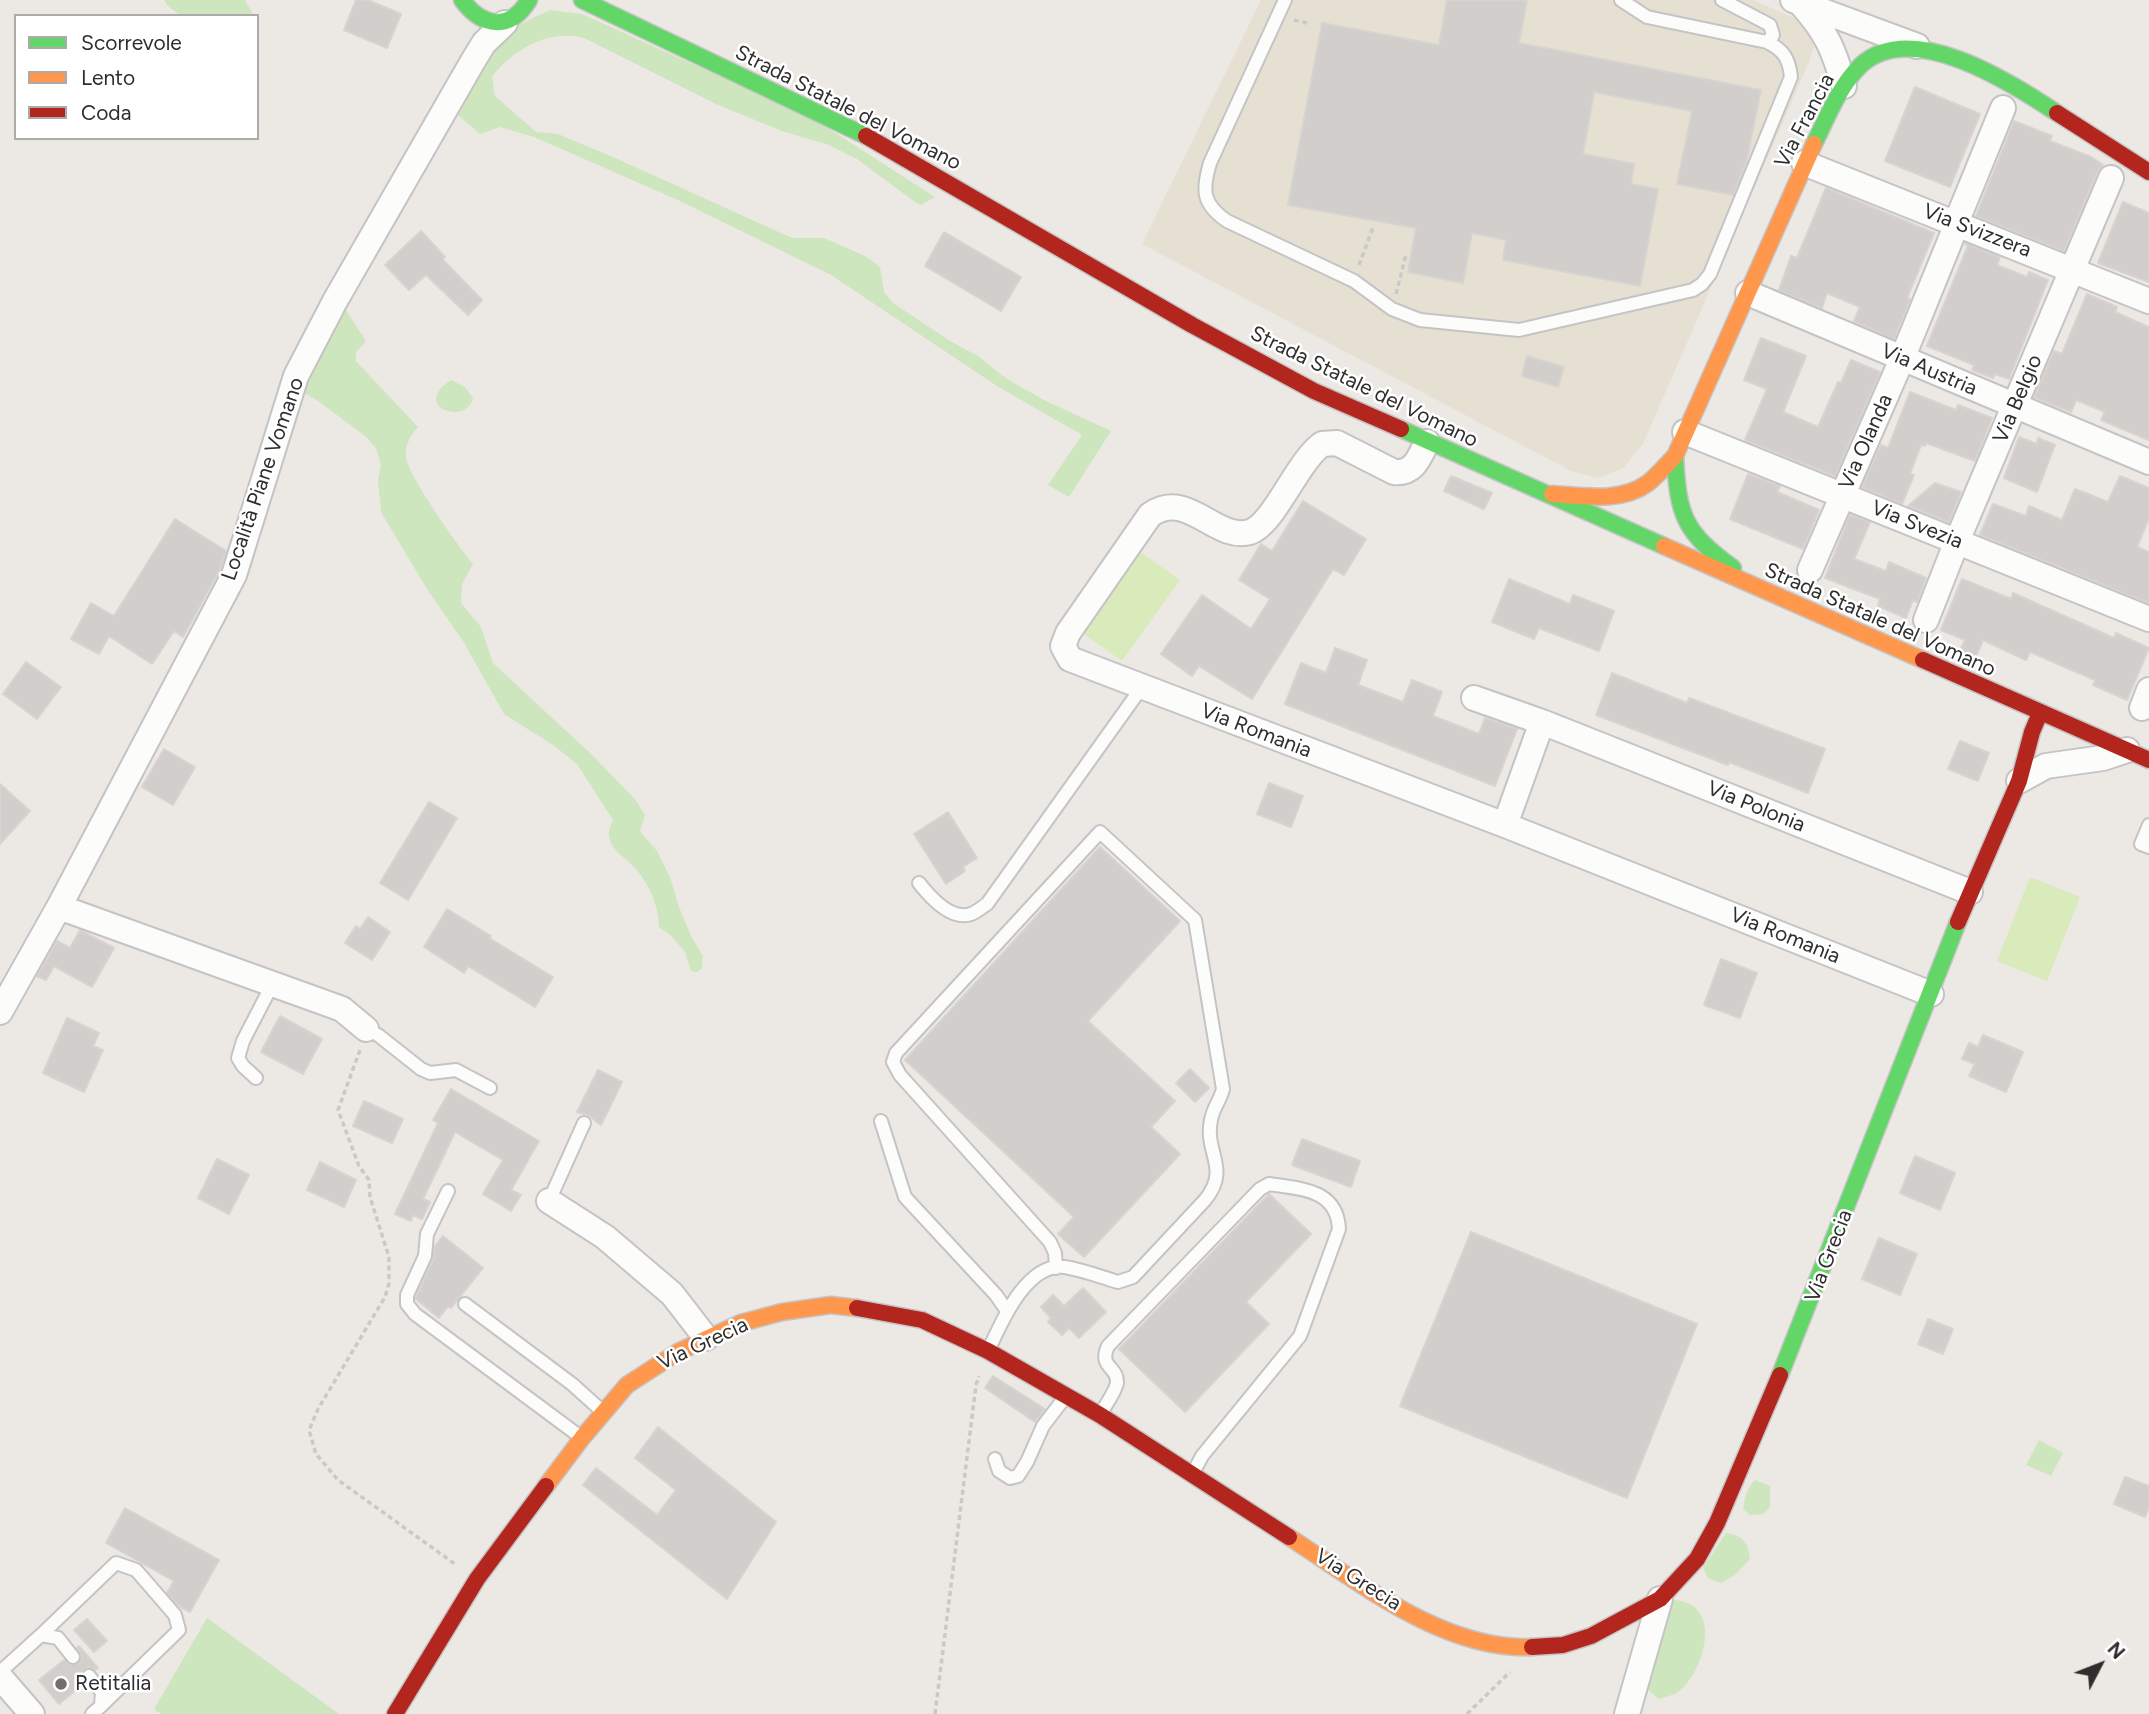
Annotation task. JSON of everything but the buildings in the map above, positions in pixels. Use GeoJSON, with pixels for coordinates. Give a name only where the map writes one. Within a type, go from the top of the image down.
{"type":"FeatureCollection","features":[{"type":"Feature","properties":{"kind":"main road","name":"Strada Statale del Vomano"},"geometry":{"type":"LineString","coordinates":[[581,1],[868,137],[1251,358],[1314,391],[1543,494],[1644,522],[1771,594],[2138,755]]}},
{"type":"Feature","properties":{"kind":"main road"},"geometry":{"type":"LineString","coordinates":[[465,5],[484,21],[525,10]]}},
{"type":"Feature","properties":{"kind":"main road","name":"Via Francia"},"geometry":{"type":"LineString","coordinates":[[1543,494],[1617,495],[1637,489],[1655,477],[1675,456],[1804,163],[1844,86],[1861,65],[1875,56],[1903,48],[1925,49],[1979,68],[2031,96],[2149,172]]}},
{"type":"Feature","properties":{"kind":"main road","name":"Via Francia"},"geometry":{"type":"LineString","coordinates":[[1675,456],[1678,507],[1684,522],[1699,542],[1715,556],[1771,594]]}},
{"type":"Feature","properties":{"kind":"main road","name":"Via Francia"},"geometry":{"type":"LineString","coordinates":[[1644,522],[1655,477]]}},
{"type":"Feature","properties":{"kind":"main road","name":"Via Francia"},"geometry":{"type":"LineString","coordinates":[[1667,508],[1676,489]]}},
{"type":"Feature","properties":{"kind":"main road","name":"Via Grecia"},"geometry":{"type":"LineString","coordinates":[[395,1714],[477,1579],[582,1438],[627,1385],[706,1338],[741,1323],[782,1312],[831,1306],[878,1311],[922,1320],[988,1351],[1100,1415],[1407,1611],[1458,1636],[1498,1645],[1563,1645],[1591,1636],[1660,1599],[1697,1559],[1717,1523],[1799,1331],[1970,892],[2019,781],[2040,713]]}},
{"type":"Feature","properties":{"kind":"street"},"geometry":{"type":"LineString","coordinates":[[1797,2],[1925,49]]}},
{"type":"Feature","properties":{"kind":"street"},"geometry":{"type":"LineString","coordinates":[[1797,2],[1820,25],[1834,50],[1844,86]]}},
{"type":"Feature","properties":{"kind":"street"},"geometry":{"type":"LineString","coordinates":[[465,5],[474,40],[474,61]]}},
{"type":"Feature","properties":{"kind":"street","name":"Località Piane Vomano"},"geometry":{"type":"LineString","coordinates":[[0,1012],[59,907],[234,575],[296,376],[335,301],[484,43],[525,10]]}},
{"type":"Feature","properties":{"kind":"street"},"geometry":{"type":"LineString","coordinates":[[1846,20],[1857,33],[1864,50],[1861,65]]}},
{"type":"Feature","properties":{"kind":"street","name":"Via Olanda"},"geometry":{"type":"LineString","coordinates":[[1811,570],[1902,359],[2003,108]]}},
{"type":"Feature","properties":{"kind":"street","name":"Via Svizzera"},"geometry":{"type":"LineString","coordinates":[[1804,163],[1954,230],[2072,269],[2149,301]]}},
{"type":"Feature","properties":{"kind":"street","name":"Via Belgio"},"geometry":{"type":"LineString","coordinates":[[1926,620],[2111,178]]}},
{"type":"Feature","properties":{"kind":"street","name":"Via Austria"},"geometry":{"type":"LineString","coordinates":[[1748,293],[2149,462]]}},
{"type":"Feature","properties":{"kind":"street","name":"Via Svezia"},"geometry":{"type":"LineString","coordinates":[[1685,432],[2149,620]]}},
{"type":"Feature","properties":{"kind":"street","name":"Via Romania"},"geometry":{"type":"LineString","coordinates":[[1427,442],[1413,467],[1408,472],[1401,473],[1337,443],[1322,444],[1302,465],[1261,527],[1248,533],[1227,530],[1176,506],[1161,507],[1150,515],[1068,632],[1063,646],[1070,659],[1505,825],[1931,994]]}},
{"type":"Feature","properties":{"kind":"street","name":"Via Polonia"},"geometry":{"type":"LineString","coordinates":[[1474,698],[1542,722],[1970,892]]}},
{"type":"Feature","properties":{"kind":"street"},"geometry":{"type":"LineString","coordinates":[[1505,825],[1542,722]]}},
{"type":"Feature","properties":{"kind":"street"},"geometry":{"type":"LineString","coordinates":[[2046,766],[2059,750],[2071,726]]}},
{"type":"Feature","properties":{"kind":"street"},"geometry":{"type":"LineString","coordinates":[[2019,781],[2046,766],[2138,755]]}},
{"type":"Feature","properties":{"kind":"street"},"geometry":{"type":"LineString","coordinates":[[59,907],[342,1009],[366,1029]]}},
{"type":"Feature","properties":{"kind":"street"},"geometry":{"type":"LineString","coordinates":[[550,1201],[605,1237],[672,1293],[706,1338]]}},
{"type":"Feature","properties":{"kind":"street"},"geometry":{"type":"LineString","coordinates":[[1627,1714],[1660,1599]]}},
{"type":"Feature","properties":{"kind":"street"},"geometry":{"type":"LineString","coordinates":[[0,1674],[32,1714]]}},
{"type":"Feature","properties":{"kind":"lane"},"geometry":{"type":"LineString","coordinates":[[1285,0],[1210,163],[1204,190],[1213,212],[1354,281],[1392,309],[1420,320],[1519,330],[1693,290],[1702,284],[1710,274],[1791,77],[1789,60],[1779,47],[1767,42],[1647,17],[1620,0]]}},
{"type":"Feature","properties":{"kind":"lane"},"geometry":{"type":"LineString","coordinates":[[1722,0],[1770,25],[1773,36],[1767,42]]}},
{"type":"Feature","properties":{"kind":"lane"},"geometry":{"type":"LineString","coordinates":[[919,883],[931,898],[958,915],[971,914],[987,904],[1142,687]]}},
{"type":"Feature","properties":{"kind":"lane"},"geometry":{"type":"LineString","coordinates":[[2149,825],[2141,844],[2149,847]]}},
{"type":"Feature","properties":{"kind":"lane"},"geometry":{"type":"LineString","coordinates":[[988,1351],[1007,1311],[1036,1275],[1046,1269],[1056,1268],[1065,1267],[1118,1282],[1133,1277],[1205,1200],[1217,1180],[1210,1121],[1223,1089],[1195,920],[1100,832],[896,1053],[893,1062],[900,1075],[1050,1242],[1055,1253],[1056,1268]]}},
{"type":"Feature","properties":{"kind":"lane"},"geometry":{"type":"LineString","coordinates":[[256,1078],[238,1058],[243,1041],[273,983]]}},
{"type":"Feature","properties":{"kind":"lane"},"geometry":{"type":"LineString","coordinates":[[366,1029],[378,1035],[421,1069],[430,1073],[456,1070],[490,1088]]}},
{"type":"Feature","properties":{"kind":"lane"},"geometry":{"type":"LineString","coordinates":[[881,1121],[905,1197],[996,1295],[1007,1311]]}},
{"type":"Feature","properties":{"kind":"lane"},"geometry":{"type":"LineString","coordinates":[[550,1201],[584,1123]]}},
{"type":"Feature","properties":{"kind":"lane"},"geometry":{"type":"LineString","coordinates":[[1100,1415],[1115,1389],[1117,1380],[1106,1363],[1108,1346],[1260,1189],[1269,1184],[1308,1190],[1322,1196],[1333,1206],[1339,1229],[1300,1336],[1202,1456],[1192,1474]]}},
{"type":"Feature","properties":{"kind":"lane"},"geometry":{"type":"LineString","coordinates":[[448,1191],[427,1234],[425,1256],[407,1295],[407,1304],[415,1314],[582,1438]]}},
{"type":"Feature","properties":{"kind":"lane"},"geometry":{"type":"LineString","coordinates":[[465,1304],[572,1384],[603,1412]]}},
{"type":"Feature","properties":{"kind":"lane"},"geometry":{"type":"LineString","coordinates":[[995,1459],[999,1471],[1010,1478],[1018,1476],[1043,1426],[1066,1396]]}},
{"type":"Feature","properties":{"kind":"lane"},"geometry":{"type":"LineString","coordinates":[[0,1674],[116,1563],[136,1570],[175,1615],[179,1630],[97,1710]]}},
{"type":"Feature","properties":{"kind":"lane"},"geometry":{"type":"LineString","coordinates":[[41,1635],[58,1638],[73,1657]]}},
{"type":"Feature","properties":{"kind":"lane"},"geometry":{"type":"LineString","coordinates":[[89,1676],[102,1692],[97,1710]]}},
{"type":"Feature","properties":{"kind":"path"},"geometry":{"type":"LineString","coordinates":[[1354,281],[1374,225]]}},
{"type":"Feature","properties":{"kind":"path"},"geometry":{"type":"LineString","coordinates":[[1392,309],[1406,254]]}},
{"type":"Feature","properties":{"kind":"path"},"geometry":{"type":"LineString","coordinates":[[366,1029],[366,1038],[338,1110],[359,1166],[369,1180],[370,1196],[389,1257],[389,1283],[385,1297],[318,1409],[309,1430],[316,1454],[338,1479],[477,1579]]}},
{"type":"Feature","properties":{"kind":"path"},"geometry":{"type":"LineString","coordinates":[[934,1714],[976,1385],[988,1351]]}},
{"type":"Feature","properties":{"kind":"path"},"geometry":{"type":"LineString","coordinates":[[1467,1714],[1516,1666],[1527,1647]]}},
{"type":"Feature","properties":{"kind":"shaded area"},"geometry":{"type":"Polygon","coordinates":[[[1261,0],[1753,0],[1796,19],[1810,34],[1814,46],[1809,62],[1643,444],[1623,468],[1598,478],[1571,471],[1142,244],[1261,0]]]}},
{"type":"Feature","properties":{"kind":"green space"},"geometry":{"type":"Polygon","coordinates":[[[164,0],[245,0],[253,14],[178,14],[164,0]]]}},
{"type":"Feature","properties":{"kind":"green space"},"geometry":{"type":"Polygon","coordinates":[[[550,10],[582,14],[812,118],[935,197],[921,205],[857,159],[829,145],[782,131],[716,104],[584,38],[558,36],[533,44],[510,58],[492,77],[495,96],[536,132],[558,134],[792,238],[824,238],[865,256],[880,267],[884,292],[893,303],[978,356],[1007,379],[1044,400],[1111,431],[1069,497],[1048,485],[1082,435],[997,386],[831,275],[680,201],[534,137],[500,127],[480,134],[458,115],[489,56],[520,24],[550,10]]]}},
{"type":"Feature","properties":{"kind":"green space"},"geometry":{"type":"Polygon","coordinates":[[[344,307],[366,341],[356,352],[356,361],[418,427],[406,449],[406,457],[415,479],[473,564],[462,584],[461,603],[481,627],[493,663],[635,799],[645,815],[640,831],[657,851],[670,877],[692,938],[703,956],[702,968],[697,972],[691,971],[685,952],[659,927],[655,902],[648,886],[612,845],[609,834],[613,820],[577,764],[553,745],[504,714],[463,641],[427,589],[381,512],[378,481],[381,464],[376,448],[365,436],[301,391],[344,307]]]}},
{"type":"Feature","properties":{"kind":"green space"},"geometry":{"type":"Polygon","coordinates":[[[451,380],[465,387],[473,398],[468,407],[461,411],[444,410],[438,405],[436,398],[440,389],[451,380]]]}},
{"type":"Feature","properties":{"kind":"green space"},"geometry":{"type":"Polygon","coordinates":[[[1136,549],[1180,580],[1122,661],[1078,630],[1136,549]]]}},
{"type":"Feature","properties":{"kind":"green space"},"geometry":{"type":"Polygon","coordinates":[[[2030,877],[2080,897],[2047,981],[1997,961],[2030,877]]]}},
{"type":"Feature","properties":{"kind":"green space"},"geometry":{"type":"Polygon","coordinates":[[[2039,1440],[2063,1453],[2051,1476],[2026,1465],[2039,1440]]]}},
{"type":"Feature","properties":{"kind":"green space"},"geometry":{"type":"Polygon","coordinates":[[[1755,1480],[1770,1486],[1770,1507],[1763,1514],[1750,1515],[1743,1509],[1747,1493],[1755,1480]]]}},
{"type":"Feature","properties":{"kind":"green space"},"geometry":{"type":"Polygon","coordinates":[[[1726,1533],[1744,1540],[1750,1559],[1735,1575],[1721,1583],[1708,1578],[1703,1568],[1726,1533]]]}},
{"type":"Feature","properties":{"kind":"green space"},"geometry":{"type":"Polygon","coordinates":[[[1672,1600],[1689,1604],[1700,1613],[1705,1626],[1705,1641],[1694,1673],[1685,1685],[1675,1694],[1659,1699],[1644,1687],[1672,1600]]]}},
{"type":"Feature","properties":{"kind":"green space"},"geometry":{"type":"Polygon","coordinates":[[[207,1618],[339,1714],[161,1714],[154,1709],[207,1618]]]}},
{"type":"Feature","properties":{"kind":"traffic: fast"},"geometry":{"type":"LineString","coordinates":[[462,0],[479,16],[496,22],[513,17],[529,0]]}},
{"type":"Feature","properties":{"kind":"traffic: fast"},"geometry":{"type":"LineString","coordinates":[[582,0],[866,136]]}},
{"type":"Feature","properties":{"kind":"traffic: fast"},"geometry":{"type":"LineString","coordinates":[[1814,144],[1840,92],[1853,73],[1882,52],[1907,48],[1961,60],[2014,86],[2057,113]]}},
{"type":"Feature","properties":{"kind":"traffic: fast"},"geometry":{"type":"LineString","coordinates":[[1401,429],[1664,546]]}},
{"type":"Feature","properties":{"kind":"traffic: fast"},"geometry":{"type":"LineString","coordinates":[[1675,456],[1678,494],[1687,521],[1704,544],[1733,568]]}},
{"type":"Feature","properties":{"kind":"traffic: fast"},"geometry":{"type":"LineString","coordinates":[[1780,1375],[1958,922]]}},
{"type":"Feature","properties":{"kind":"traffic: slow"},"geometry":{"type":"LineString","coordinates":[[1552,494],[1602,497],[1626,493],[1648,483],[1675,456],[1814,144]]}},
{"type":"Feature","properties":{"kind":"traffic: slow"},"geometry":{"type":"LineString","coordinates":[[1664,546],[1923,660]]}},
{"type":"Feature","properties":{"kind":"traffic: slow"},"geometry":{"type":"LineString","coordinates":[[546,1486],[627,1385],[678,1352],[741,1323],[782,1312],[831,1305],[857,1308]]}},
{"type":"Feature","properties":{"kind":"traffic: slow"},"geometry":{"type":"LineString","coordinates":[[1289,1537],[1373,1593],[1435,1626],[1467,1638],[1499,1645],[1532,1647]]}},
{"type":"Feature","properties":{"kind":"traffic: jam"},"geometry":{"type":"LineString","coordinates":[[2057,113],[2149,172]]}},
{"type":"Feature","properties":{"kind":"traffic: jam"},"geometry":{"type":"LineString","coordinates":[[866,136],[1192,325],[1314,391],[1401,429]]}},
{"type":"Feature","properties":{"kind":"traffic: jam"},"geometry":{"type":"LineString","coordinates":[[1923,660],[2149,760]]}},
{"type":"Feature","properties":{"kind":"traffic: jam"},"geometry":{"type":"LineString","coordinates":[[1958,922],[2019,781],[2040,713]]}},
{"type":"Feature","properties":{"kind":"traffic: jam"},"geometry":{"type":"LineString","coordinates":[[857,1308],[922,1320],[988,1351],[1100,1415],[1289,1537]]}},
{"type":"Feature","properties":{"kind":"traffic: jam"},"geometry":{"type":"LineString","coordinates":[[1532,1647],[1563,1645],[1591,1636],[1660,1599],[1697,1559],[1717,1523],[1780,1375]]}},
{"type":"Feature","properties":{"kind":"traffic: jam"},"geometry":{"type":"LineString","coordinates":[[395,1714],[477,1579],[546,1486]]}},
{"type":"Feature","properties":{"kind":"place","name":"Retitalia"},"geometry":{"type":"Point","coordinates":[61,1684]}}]}
